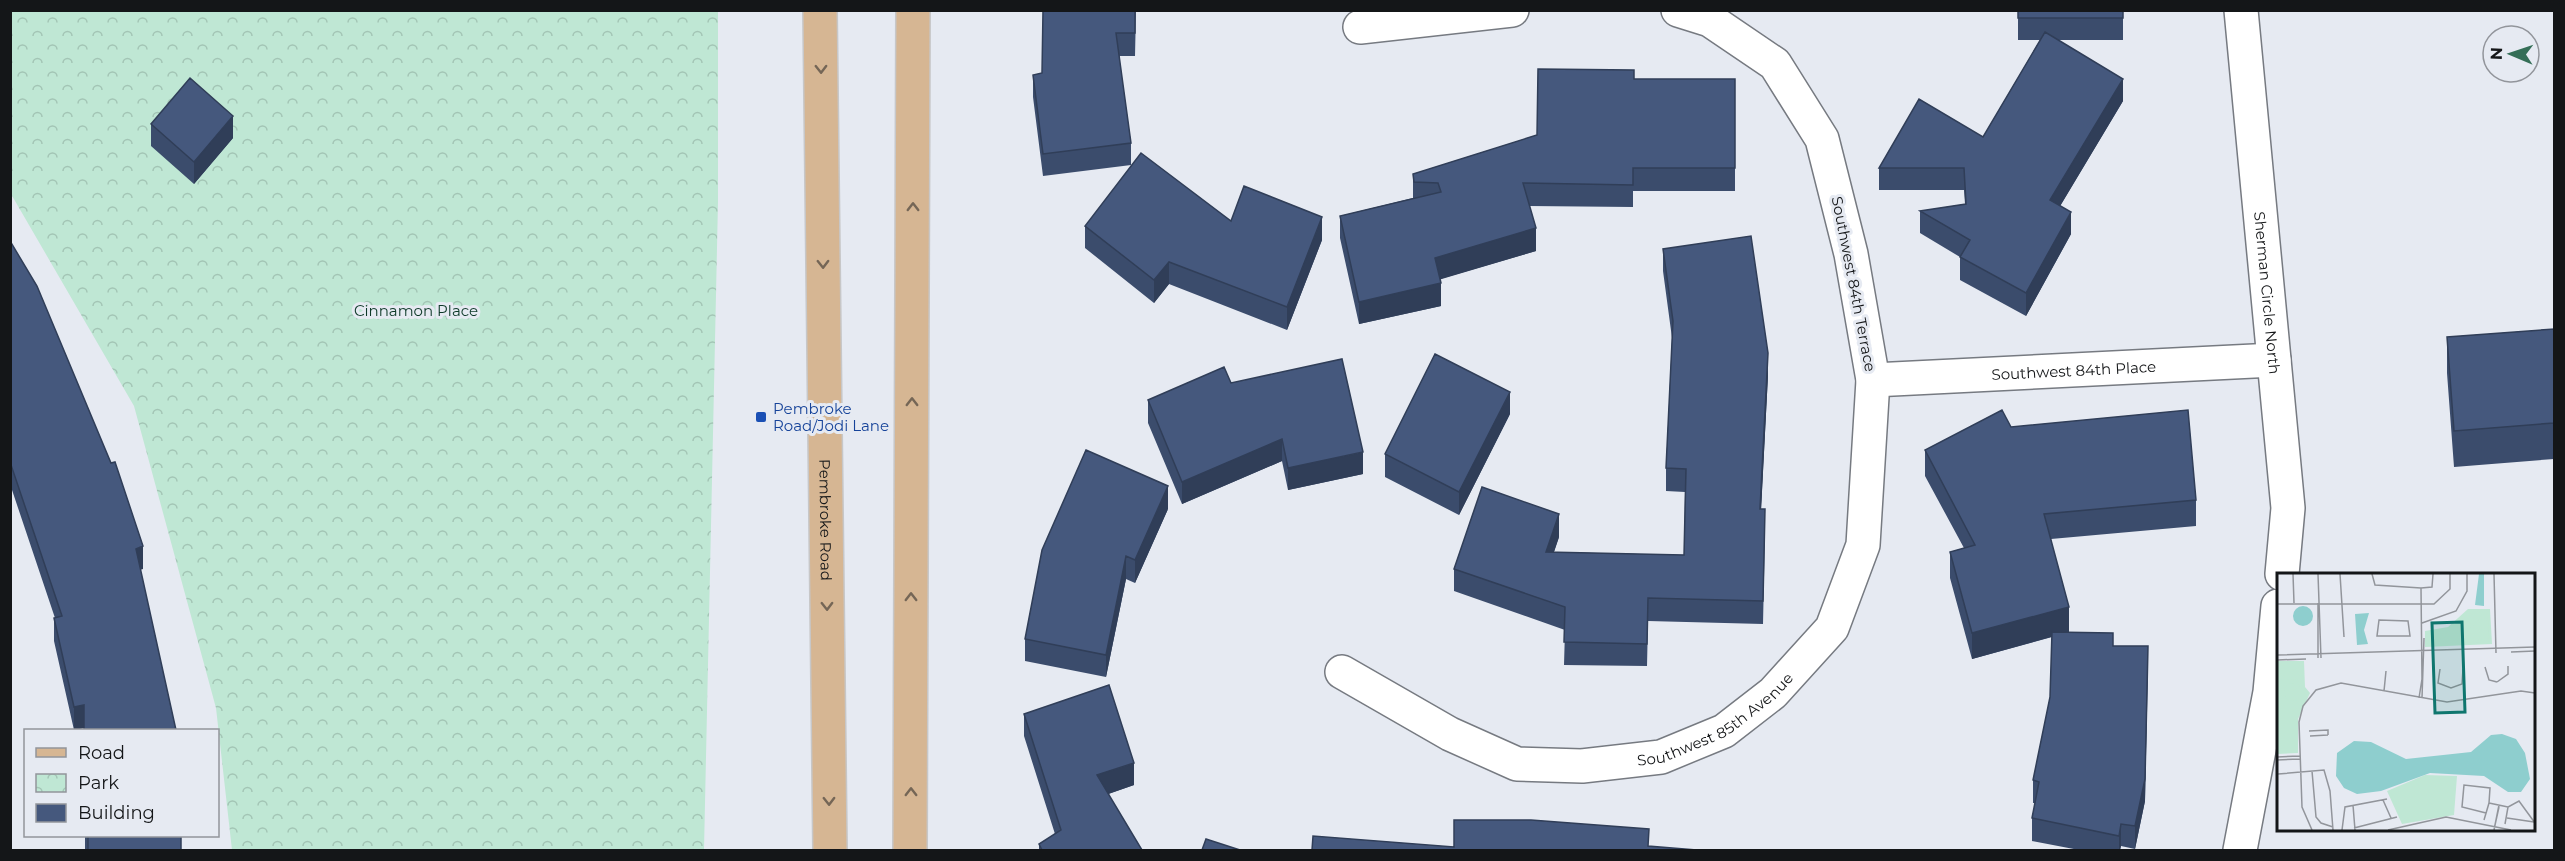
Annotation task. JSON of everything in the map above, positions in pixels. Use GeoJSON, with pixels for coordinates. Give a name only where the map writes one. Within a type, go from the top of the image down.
{"type":"FeatureCollection","features":[{"type":"Feature","properties":{"kind":"main road","name":"Pembroke Road"},"geometry":{"type":"LineString","coordinates":[[820,10],[830,850]]}},
{"type":"Feature","properties":{"kind":"main road"},"geometry":{"type":"LineString","coordinates":[[910,850],[913,10]]}},
{"type":"Feature","properties":{"kind":"street"},"geometry":{"type":"LineString","coordinates":[[1360,27],[1512,10]]}},
{"type":"Feature","properties":{"kind":"street","name":"Southwest 84th Terrace"},"geometry":{"type":"LineString","coordinates":[[1678,10],[1710,20],[1775,64],[1822,139],[1851,254],[1873,380]]}},
{"type":"Feature","properties":{"kind":"street","name":"Sherman Circle North"},"geometry":{"type":"LineString","coordinates":[[2241,10],[2288,508],[2282,573]]}},
{"type":"Feature","properties":{"kind":"street","name":"Southwest 84th Place"},"geometry":{"type":"LineString","coordinates":[[1873,380],[2274,360]]}},
{"type":"Feature","properties":{"kind":"street","name":"Southwest 85th Avenue"},"geometry":{"type":"LineString","coordinates":[[1342,672],[1450,734],[1517,764],[1582,766],[1661,757],[1724,731],[1773,693],[1832,628],[1863,545],[1873,380]]}},
{"type":"Feature","properties":{"kind":"street"},"geometry":{"type":"LineString","coordinates":[[2240,850],[2270,692],[2277,617]]}},
{"type":"Feature","properties":{"kind":"green space","name":"Cinnamon Place"},"geometry":{"type":"Polygon","coordinates":[[[10,11],[718,11],[718,202],[704,850],[232,850],[216,708],[134,406],[11,194],[10,11]]]}},
{"type":"Feature","properties":{"kind":"building"},"geometry":{"type":"Polygon","coordinates":[[[1043,10],[1135,10],[1135,33],[1116,33],[1131,143],[1043,154],[1033,75],[1042,73],[1043,10]]]}},
{"type":"Feature","properties":{"kind":"building"},"geometry":{"type":"Polygon","coordinates":[[[2018,10],[2123,10],[2123,18],[2018,18],[2018,10]]]}},
{"type":"Feature","properties":{"kind":"building"},"geometry":{"type":"Polygon","coordinates":[[[2045,32],[2123,79],[2050,200],[2071,212],[2026,293],[1960,257],[1970,240],[1920,211],[1966,204],[1964,168],[1879,168],[1919,99],[1983,137],[2045,32]]]}},
{"type":"Feature","properties":{"kind":"building"},"geometry":{"type":"Polygon","coordinates":[[[1538,69],[1634,70],[1634,79],[1735,79],[1735,168],[1633,168],[1633,185],[1523,183],[1536,228],[1435,258],[1441,283],[1359,302],[1340,216],[1441,192],[1438,183],[1414,182],[1413,174],[1537,135],[1538,69]]]}},
{"type":"Feature","properties":{"kind":"building"},"geometry":{"type":"Polygon","coordinates":[[[190,78],[233,116],[194,162],[151,124],[190,78]]]}},
{"type":"Feature","properties":{"kind":"building"},"geometry":{"type":"Polygon","coordinates":[[[1141,153],[1231,221],[1244,186],[1322,217],[1287,307],[1169,262],[1154,280],[1085,226],[1141,153]]]}},
{"type":"Feature","properties":{"kind":"building"},"geometry":{"type":"Polygon","coordinates":[[[1751,236],[1768,353],[1760,509],[1765,509],[1763,601],[1648,598],[1647,644],[1564,642],[1565,607],[1454,569],[1482,487],[1559,514],[1546,552],[1684,555],[1686,469],[1666,468],[1673,321],[1663,249],[1751,236]]]}},
{"type":"Feature","properties":{"kind":"building"},"geometry":{"type":"Polygon","coordinates":[[[10,241],[37,286],[111,463],[115,462],[143,546],[136,549],[176,729],[84,729],[84,705],[74,707],[54,618],[62,616],[10,462],[10,241]]]}},
{"type":"Feature","properties":{"kind":"building"},"geometry":{"type":"Polygon","coordinates":[[[2554,329],[2554,423],[2454,431],[2447,337],[2554,329]]]}},
{"type":"Feature","properties":{"kind":"building"},"geometry":{"type":"Polygon","coordinates":[[[1435,354],[1510,392],[1459,492],[1385,454],[1435,354]]]}},
{"type":"Feature","properties":{"kind":"building"},"geometry":{"type":"Polygon","coordinates":[[[1342,359],[1363,452],[1288,468],[1282,439],[1182,482],[1148,400],[1224,367],[1231,383],[1342,359]]]}},
{"type":"Feature","properties":{"kind":"building"},"geometry":{"type":"Polygon","coordinates":[[[2002,410],[2011,427],[2188,410],[2196,500],[2044,514],[2069,607],[1972,633],[1950,552],[1975,545],[1925,450],[2002,410]]]}},
{"type":"Feature","properties":{"kind":"building"},"geometry":{"type":"Polygon","coordinates":[[[1086,450],[1168,486],[1135,560],[1126,556],[1106,655],[1025,639],[1042,550],[1086,450]]]}},
{"type":"Feature","properties":{"kind":"building"},"geometry":{"type":"Polygon","coordinates":[[[2052,632],[2113,633],[2113,646],[2148,646],[2145,779],[2135,826],[2121,824],[2119,836],[2032,818],[2039,782],[2033,780],[2050,697],[2052,632]]]}},
{"type":"Feature","properties":{"kind":"building"},"geometry":{"type":"Polygon","coordinates":[[[1109,685],[1134,763],[1097,775],[1142,850],[1042,850],[1039,844],[1061,830],[1024,714],[1109,685]]]}},
{"type":"Feature","properties":{"kind":"building"},"geometry":{"type":"Polygon","coordinates":[[[1454,820],[1531,820],[1649,829],[1648,846],[1697,850],[1312,850],[1313,836],[1454,847],[1454,820]]]}},
{"type":"Feature","properties":{"kind":"building"},"geometry":{"type":"Polygon","coordinates":[[[88,837],[181,837],[181,850],[88,850],[88,837]]]}},
{"type":"Feature","properties":{"kind":"building"},"geometry":{"type":"Polygon","coordinates":[[[1206,839],[1240,850],[1202,850],[1206,839]]]}},
{"type":"Feature","properties":{"kind":"place","name":"Pembroke Road/Jodi Lane"},"geometry":{"type":"Point","coordinates":[761,417]}}]}
